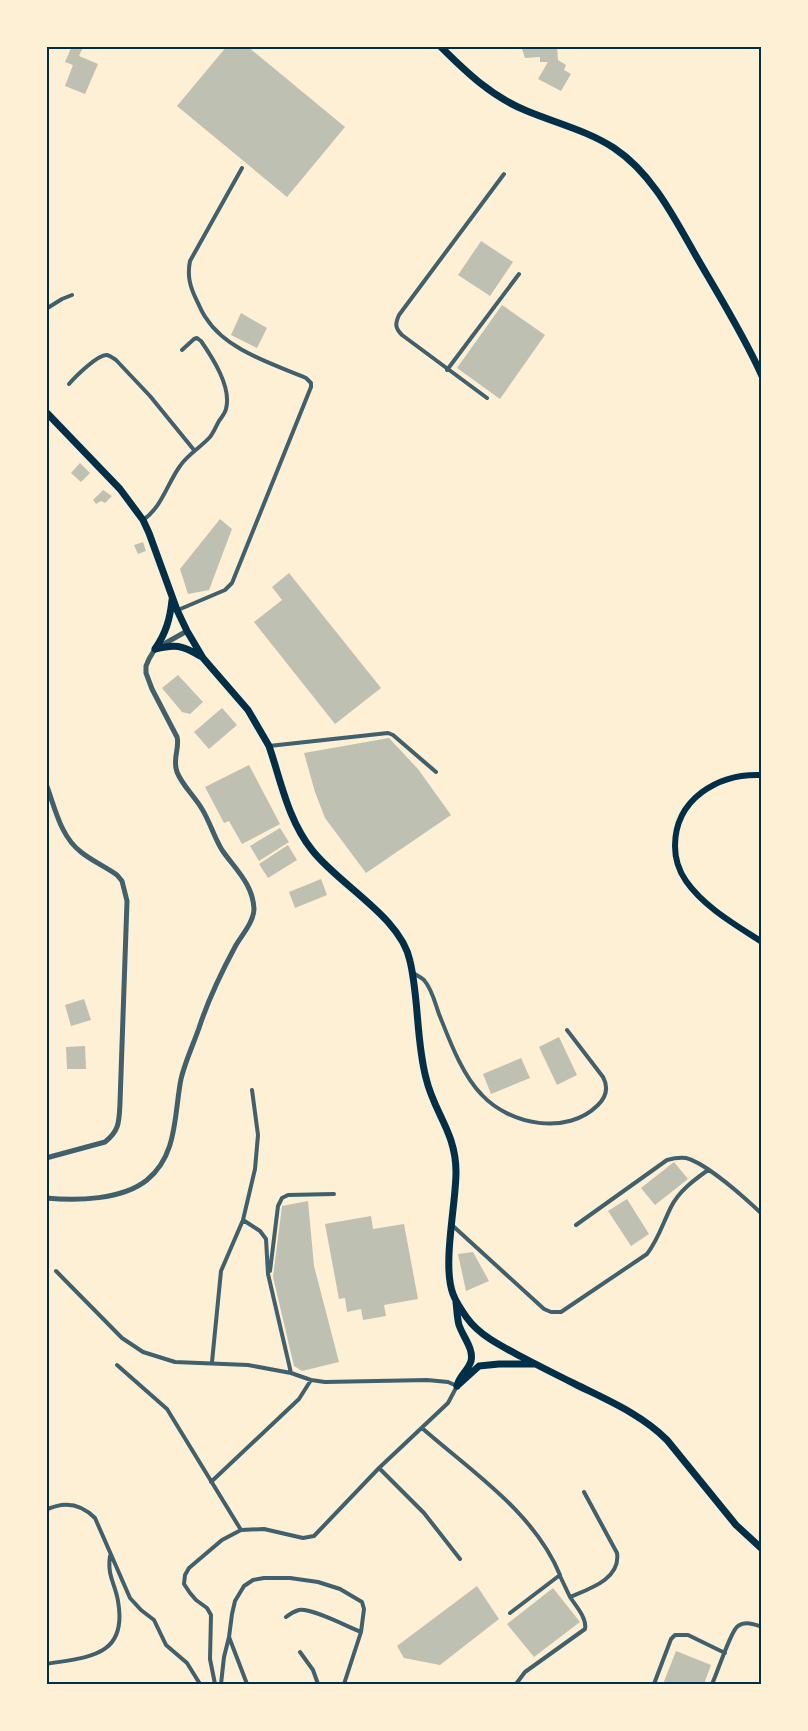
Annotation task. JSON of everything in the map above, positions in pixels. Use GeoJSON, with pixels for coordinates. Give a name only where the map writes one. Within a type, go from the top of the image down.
{"type":"FeatureCollection","features":[{"type":"Feature","properties":{"kind":"main road"},"geometry":{"type":"LineString","coordinates":[[440,46],[469,75],[496,95],[526,111],[600,140],[635,164],[660,194],[736,325],[762,376]]}},
{"type":"Feature","properties":{"kind":"main road"},"geometry":{"type":"LineString","coordinates":[[46,412],[120,489],[142,520],[187,631],[203,658],[248,710],[270,746],[292,818],[301,835],[314,853],[400,936],[410,959],[426,1079],[451,1137],[456,1159],[450,1279],[456,1299],[459,1327],[471,1357],[470,1363],[458,1379],[457,1386]]}},
{"type":"Feature","properties":{"kind":"main road"},"geometry":{"type":"LineString","coordinates":[[155,649],[166,633],[170,620],[172,597]]}},
{"type":"Feature","properties":{"kind":"main road"},"geometry":{"type":"LineString","coordinates":[[155,649],[177,645],[203,658]]}},
{"type":"Feature","properties":{"kind":"main road"},"geometry":{"type":"LineString","coordinates":[[762,775],[729,779],[714,784],[701,793],[692,801],[680,820],[675,843],[682,874],[692,889],[714,909],[762,942]]}},
{"type":"Feature","properties":{"kind":"main road"},"geometry":{"type":"LineString","coordinates":[[456,1299],[478,1329],[495,1341],[535,1364],[642,1418],[656,1428],[736,1525],[762,1549]]}},
{"type":"Feature","properties":{"kind":"main road"},"geometry":{"type":"LineString","coordinates":[[457,1386],[479,1366],[535,1364]]}},
{"type":"Feature","properties":{"kind":"street"},"geometry":{"type":"LineString","coordinates":[[177,610],[225,590],[232,583],[311,387],[311,382],[306,378],[250,354],[227,340],[206,320],[190,287],[188,271],[190,261],[242,168]]}},
{"type":"Feature","properties":{"kind":"street"},"geometry":{"type":"LineString","coordinates":[[487,398],[402,335],[395,324],[399,315],[504,174]]}},
{"type":"Feature","properties":{"kind":"street"},"geometry":{"type":"LineString","coordinates":[[447,370],[519,274]]}},
{"type":"Feature","properties":{"kind":"street"},"geometry":{"type":"LineString","coordinates":[[46,309],[72,295]]}},
{"type":"Feature","properties":{"kind":"street"},"geometry":{"type":"LineString","coordinates":[[142,520],[155,510],[178,467],[210,437],[226,411],[226,393],[215,362],[201,341],[194,339],[182,350]]}},
{"type":"Feature","properties":{"kind":"street"},"geometry":{"type":"LineString","coordinates":[[69,384],[97,360],[110,355],[150,396],[194,450]]}},
{"type":"Feature","properties":{"kind":"street"},"geometry":{"type":"LineString","coordinates":[[46,1198],[67,1200],[117,1194],[147,1181],[161,1164],[175,1131],[182,1078],[200,1025],[217,982],[254,911],[249,886],[223,851],[203,810],[177,772],[174,757],[179,743],[146,673],[149,659],[155,649],[187,631]]}},
{"type":"Feature","properties":{"kind":"street"},"geometry":{"type":"LineString","coordinates":[[270,746],[388,733],[436,772]]}},
{"type":"Feature","properties":{"kind":"street"},"geometry":{"type":"LineString","coordinates":[[46,784],[61,826],[72,844],[80,852],[117,875],[122,881],[127,901],[120,1102],[117,1128],[105,1142],[46,1158]]}},
{"type":"Feature","properties":{"kind":"street"},"geometry":{"type":"LineString","coordinates":[[412,972],[424,980],[430,990],[454,1049],[480,1093],[491,1104],[512,1114],[534,1122],[560,1124],[590,1113],[606,1094],[607,1084],[603,1077],[567,1030]]}},
{"type":"Feature","properties":{"kind":"street"},"geometry":{"type":"LineString","coordinates":[[212,1362],[221,1271],[243,1220],[255,1169],[258,1135],[252,1090]]}},
{"type":"Feature","properties":{"kind":"street"},"geometry":{"type":"LineString","coordinates":[[576,1225],[667,1160],[676,1157],[700,1164],[750,1202],[762,1214]]}},
{"type":"Feature","properties":{"kind":"street"},"geometry":{"type":"LineString","coordinates":[[452,1226],[544,1309],[551,1312],[561,1311],[647,1254],[655,1244],[672,1204],[695,1179],[708,1170]]}},
{"type":"Feature","properties":{"kind":"street"},"geometry":{"type":"LineString","coordinates":[[269,1277],[278,1206],[282,1198],[288,1195],[334,1194]]}},
{"type":"Feature","properties":{"kind":"street"},"geometry":{"type":"LineString","coordinates":[[243,1220],[260,1231],[266,1239],[269,1277],[291,1373]]}},
{"type":"Feature","properties":{"kind":"street"},"geometry":{"type":"LineString","coordinates":[[56,1271],[122,1338],[143,1352],[158,1358],[175,1362],[248,1365],[326,1382],[428,1380],[448,1382],[457,1386],[448,1403],[379,1468],[314,1536],[303,1538],[264,1529],[241,1530],[222,1540],[189,1568],[184,1584],[189,1593],[212,1615],[210,1659],[215,1684]]}},
{"type":"Feature","properties":{"kind":"street"},"geometry":{"type":"LineString","coordinates":[[117,1365],[167,1409],[241,1530]]}},
{"type":"Feature","properties":{"kind":"street"},"geometry":{"type":"LineString","coordinates":[[211,1482],[299,1399],[311,1380]]}},
{"type":"Feature","properties":{"kind":"street"},"geometry":{"type":"LineString","coordinates":[[422,1428],[515,1510],[537,1534],[586,1624],[585,1629],[525,1672],[516,1684]]}},
{"type":"Feature","properties":{"kind":"street"},"geometry":{"type":"LineString","coordinates":[[379,1468],[424,1513],[460,1559]]}},
{"type":"Feature","properties":{"kind":"street"},"geometry":{"type":"LineString","coordinates":[[570,1597],[608,1579],[618,1558],[584,1492]]}},
{"type":"Feature","properties":{"kind":"street"},"geometry":{"type":"LineString","coordinates":[[46,1510],[56,1505],[68,1505],[88,1511],[95,1518],[130,1598],[154,1620],[166,1645],[187,1663],[201,1684]]}},
{"type":"Feature","properties":{"kind":"street"},"geometry":{"type":"LineString","coordinates":[[46,1664],[86,1658],[104,1650],[114,1640],[120,1616],[118,1599],[108,1567],[110,1555]]}},
{"type":"Feature","properties":{"kind":"street"},"geometry":{"type":"LineString","coordinates":[[510,1612],[560,1575]]}},
{"type":"Feature","properties":{"kind":"street"},"geometry":{"type":"LineString","coordinates":[[221,1684],[232,1614],[244,1586],[253,1580],[264,1578],[290,1578],[318,1582],[340,1589],[362,1602],[364,1609],[361,1632],[344,1684]]}},
{"type":"Feature","properties":{"kind":"street"},"geometry":{"type":"LineString","coordinates":[[286,1617],[303,1610],[361,1632]]}},
{"type":"Feature","properties":{"kind":"street"},"geometry":{"type":"LineString","coordinates":[[712,1684],[737,1626],[751,1624],[762,1627]]}},
{"type":"Feature","properties":{"kind":"street"},"geometry":{"type":"LineString","coordinates":[[654,1684],[671,1639],[675,1635],[688,1635],[725,1653]]}},
{"type":"Feature","properties":{"kind":"street"},"geometry":{"type":"LineString","coordinates":[[229,1637],[247,1684]]}},
{"type":"Feature","properties":{"kind":"street"},"geometry":{"type":"LineString","coordinates":[[300,1652],[313,1670],[318,1684]]}},
{"type":"Feature","properties":{"kind":"building"},"geometry":{"type":"Polygon","coordinates":[[[72,46],[83,47],[79,56],[98,64],[85,94],[65,86],[73,65],[65,62],[72,46]]]}},
{"type":"Feature","properties":{"kind":"building"},"geometry":{"type":"Polygon","coordinates":[[[227,46],[247,46],[345,127],[287,197],[177,106],[227,46]]]}},
{"type":"Feature","properties":{"kind":"building"},"geometry":{"type":"Polygon","coordinates":[[[521,46],[557,46],[558,60],[566,65],[564,70],[571,74],[561,91],[538,79],[548,62],[540,62],[540,57],[525,58],[521,46]]]}},
{"type":"Feature","properties":{"kind":"building"},"geometry":{"type":"Polygon","coordinates":[[[481,241],[513,262],[490,296],[458,275],[481,241]]]}},
{"type":"Feature","properties":{"kind":"building"},"geometry":{"type":"Polygon","coordinates":[[[502,305],[545,335],[500,399],[457,368],[502,305]]]}},
{"type":"Feature","properties":{"kind":"building"},"geometry":{"type":"Polygon","coordinates":[[[241,313],[267,328],[257,348],[231,335],[241,313]]]}},
{"type":"Feature","properties":{"kind":"building"},"geometry":{"type":"Polygon","coordinates":[[[80,463],[90,473],[81,482],[71,473],[80,463]]]}},
{"type":"Feature","properties":{"kind":"building"},"geometry":{"type":"Polygon","coordinates":[[[103,490],[112,496],[105,503],[101,501],[96,504],[93,500],[103,490]]]}},
{"type":"Feature","properties":{"kind":"building"},"geometry":{"type":"Polygon","coordinates":[[[220,519],[232,529],[209,590],[188,594],[180,569],[220,519]]]}},
{"type":"Feature","properties":{"kind":"building"},"geometry":{"type":"Polygon","coordinates":[[[143,542],[146,551],[138,554],[134,545],[143,542]]]}},
{"type":"Feature","properties":{"kind":"building"},"geometry":{"type":"Polygon","coordinates":[[[289,573],[381,688],[335,724],[254,622],[282,600],[272,587],[289,573]]]}},
{"type":"Feature","properties":{"kind":"building"},"geometry":{"type":"Polygon","coordinates":[[[178,675],[203,702],[190,714],[182,712],[162,688],[178,675]]]}},
{"type":"Feature","properties":{"kind":"building"},"geometry":{"type":"Polygon","coordinates":[[[222,708],[237,725],[209,749],[194,732],[222,708]]]}},
{"type":"Feature","properties":{"kind":"building"},"geometry":{"type":"Polygon","coordinates":[[[389,738],[418,769],[451,815],[366,873],[325,818],[304,753],[389,738]]]}},
{"type":"Feature","properties":{"kind":"building"},"geometry":{"type":"Polygon","coordinates":[[[249,765],[280,824],[242,844],[229,821],[224,823],[205,787],[249,765]]]}},
{"type":"Feature","properties":{"kind":"building"},"geometry":{"type":"Polygon","coordinates":[[[280,828],[289,842],[259,861],[250,846],[280,828]]]}},
{"type":"Feature","properties":{"kind":"building"},"geometry":{"type":"Polygon","coordinates":[[[288,845],[297,860],[268,878],[259,864],[288,845]]]}},
{"type":"Feature","properties":{"kind":"building"},"geometry":{"type":"Polygon","coordinates":[[[321,879],[327,895],[295,908],[289,892],[321,879]]]}},
{"type":"Feature","properties":{"kind":"building"},"geometry":{"type":"Polygon","coordinates":[[[84,999],[91,1020],[71,1026],[65,1005],[84,999]]]}},
{"type":"Feature","properties":{"kind":"building"},"geometry":{"type":"Polygon","coordinates":[[[559,1037],[577,1075],[557,1085],[539,1047],[559,1037]]]}},
{"type":"Feature","properties":{"kind":"building"},"geometry":{"type":"Polygon","coordinates":[[[85,1046],[86,1069],[67,1069],[66,1047],[85,1046]]]}},
{"type":"Feature","properties":{"kind":"building"},"geometry":{"type":"Polygon","coordinates":[[[521,1058],[530,1078],[491,1094],[483,1074],[521,1058]]]}},
{"type":"Feature","properties":{"kind":"building"},"geometry":{"type":"Polygon","coordinates":[[[674,1162],[688,1179],[655,1205],[641,1188],[674,1162]]]}},
{"type":"Feature","properties":{"kind":"building"},"geometry":{"type":"Polygon","coordinates":[[[627,1199],[649,1234],[631,1246],[608,1211],[627,1199]]]}},
{"type":"Feature","properties":{"kind":"building"},"geometry":{"type":"Polygon","coordinates":[[[308,1201],[314,1266],[339,1362],[302,1371],[294,1366],[273,1277],[282,1206],[308,1201]]]}},
{"type":"Feature","properties":{"kind":"building"},"geometry":{"type":"Polygon","coordinates":[[[371,1216],[373,1229],[404,1224],[418,1299],[384,1305],[386,1316],[363,1320],[361,1309],[347,1312],[345,1298],[339,1299],[325,1224],[371,1216]]]}},
{"type":"Feature","properties":{"kind":"building"},"geometry":{"type":"Polygon","coordinates":[[[473,1252],[489,1281],[466,1291],[458,1254],[473,1252]]]}},
{"type":"Feature","properties":{"kind":"building"},"geometry":{"type":"Polygon","coordinates":[[[477,1586],[499,1619],[440,1665],[404,1658],[397,1646],[477,1586]]]}},
{"type":"Feature","properties":{"kind":"building"},"geometry":{"type":"Polygon","coordinates":[[[553,1588],[580,1622],[534,1657],[507,1624],[553,1588]]]}},
{"type":"Feature","properties":{"kind":"building"},"geometry":{"type":"Polygon","coordinates":[[[676,1651],[711,1665],[704,1684],[663,1684],[676,1651]]]}}]}
